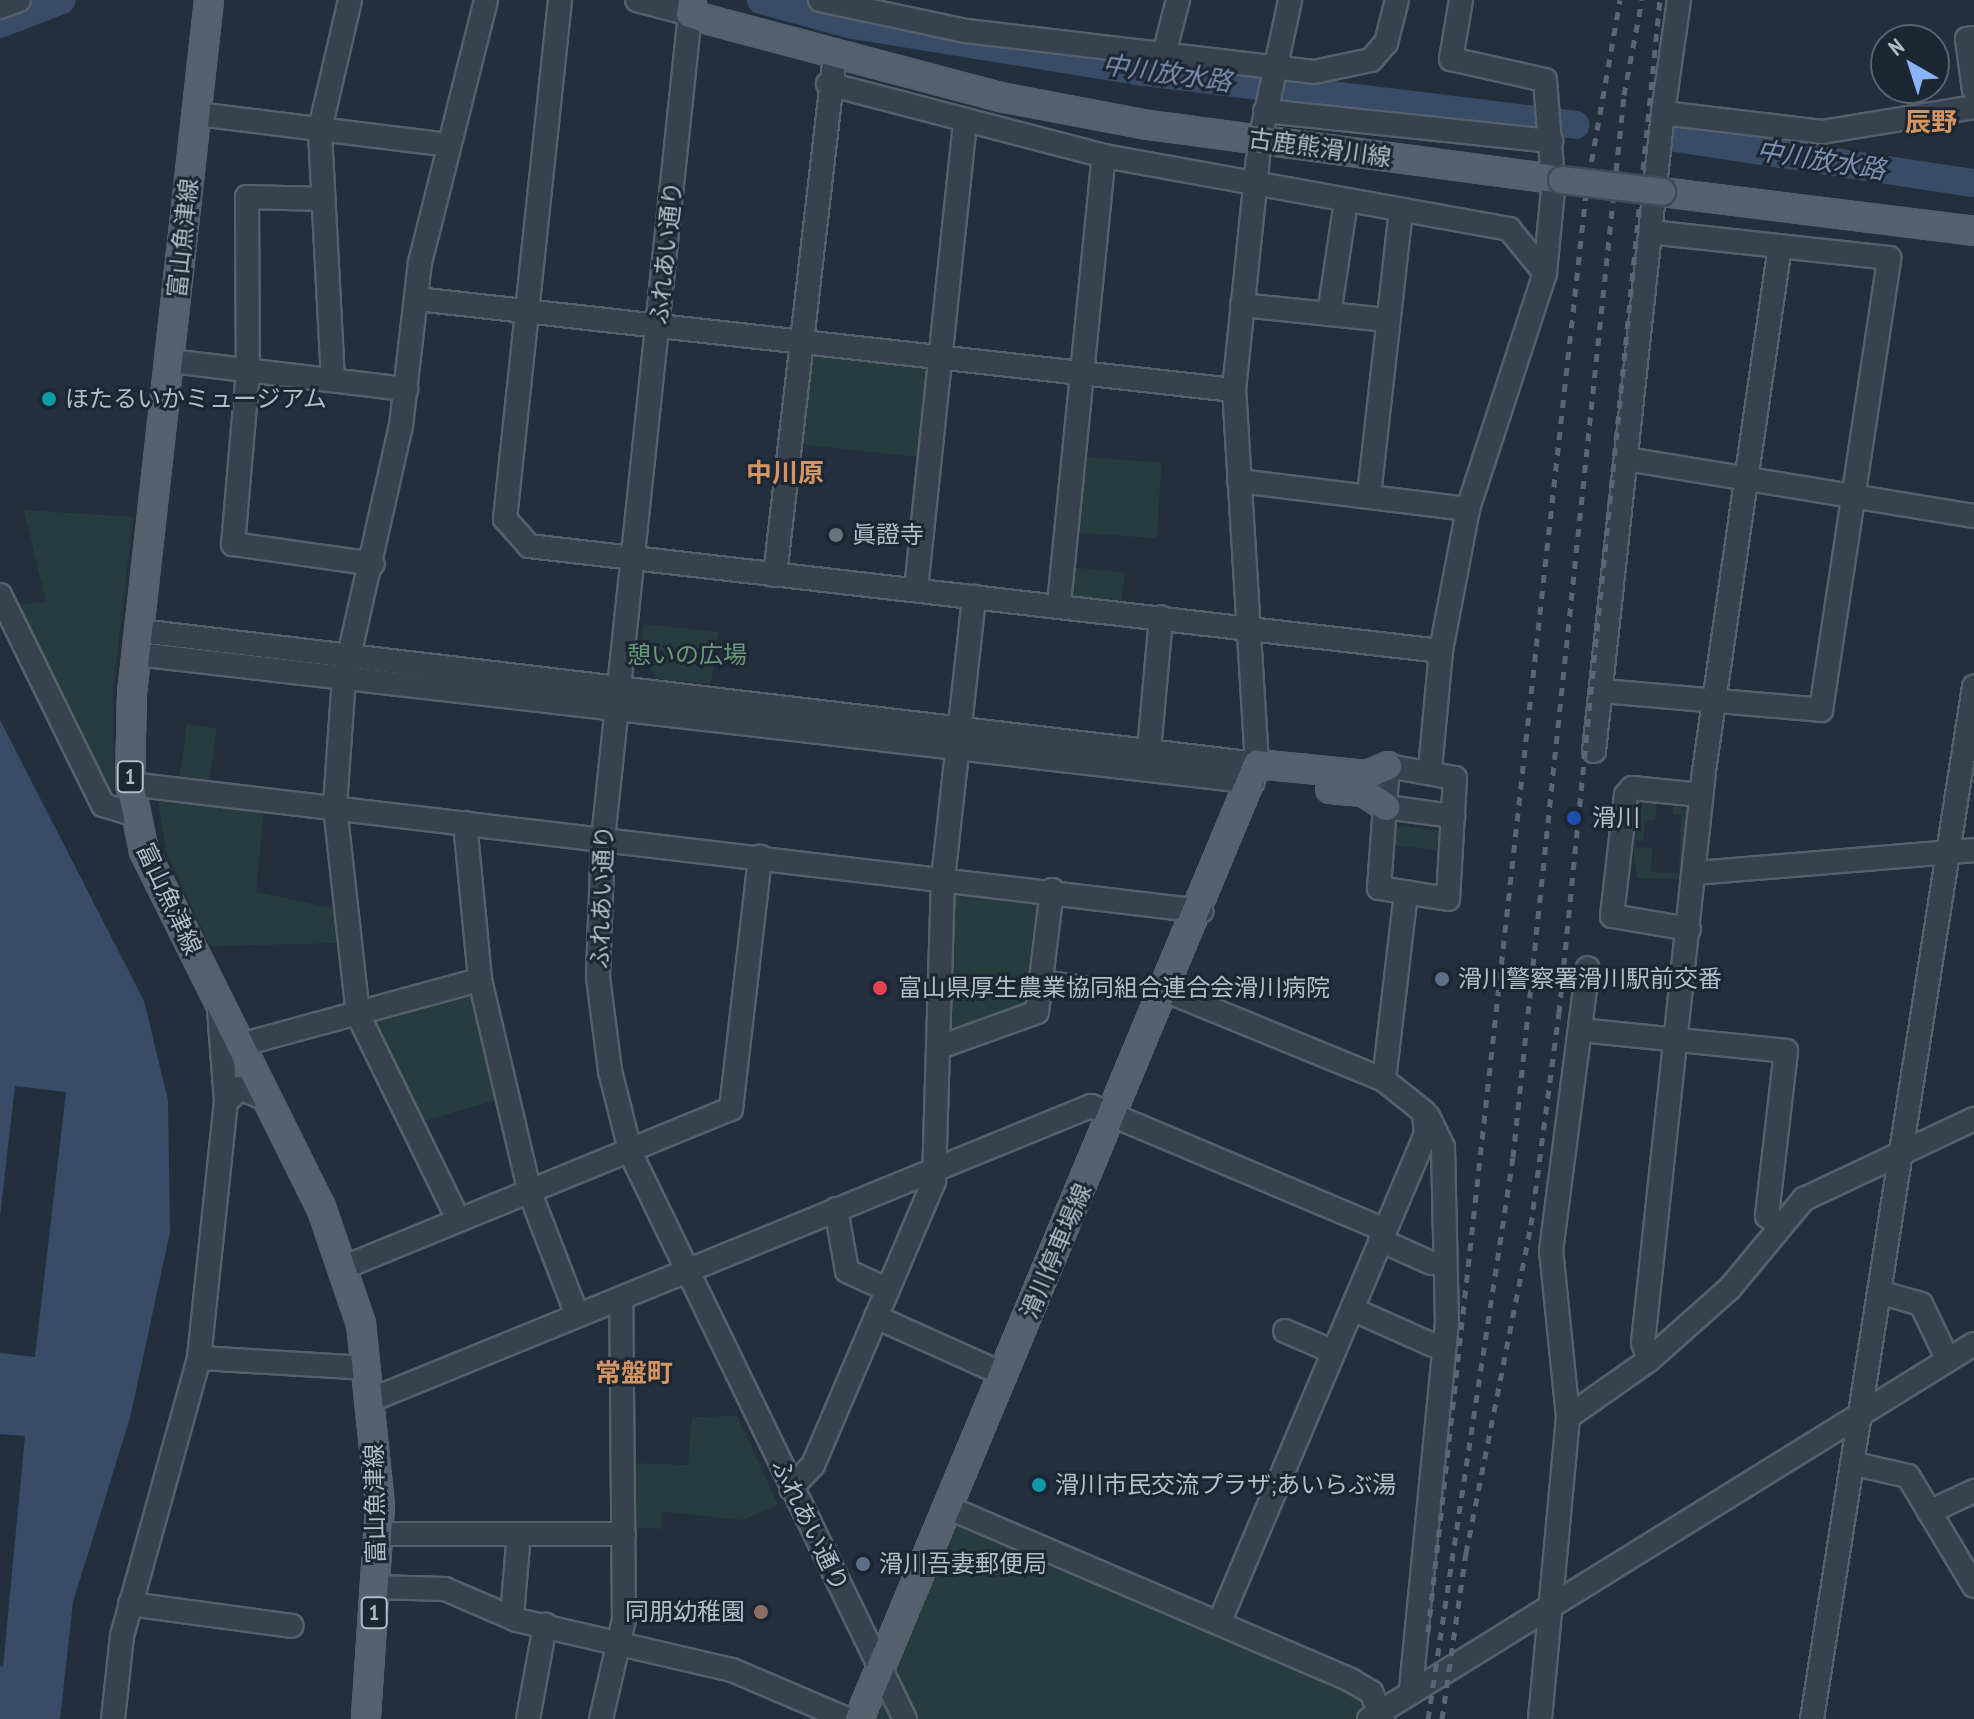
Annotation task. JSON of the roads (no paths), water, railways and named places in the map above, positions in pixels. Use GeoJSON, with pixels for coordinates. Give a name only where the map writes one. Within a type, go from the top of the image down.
{"type":"FeatureCollection","features":[{"type":"Feature","properties":{"kind":"main road","name":"富山魚津線"},"geometry":{"type":"LineString","coordinates":[[209,0],[139,642],[130,784],[133,814],[218,1005],[268,1100],[345,1267],[371,1400],[378,1534],[366,1719]]}},
{"type":"Feature","properties":{"kind":"main road","name":"古鹿熊滑川線"},"geometry":{"type":"LineString","coordinates":[[691,5],[835,55],[1142,124],[1974,231]]}},
{"type":"Feature","properties":{"kind":"main road"},"geometry":{"type":"LineString","coordinates":[[1255,773],[1368,775],[1388,766]]}},
{"type":"Feature","properties":{"kind":"main road"},"geometry":{"type":"LineString","coordinates":[[1255,773],[1364,792],[1386,807]]}},
{"type":"Feature","properties":{"kind":"main road","name":"滑川停車場線"},"geometry":{"type":"LineString","coordinates":[[859,1719],[878,1662],[1201,911],[1255,773]]}},
{"type":"Feature","properties":{"kind":"street"},"geometry":{"type":"LineString","coordinates":[[0,7],[19,0]]}},
{"type":"Feature","properties":{"kind":"street"},"geometry":{"type":"LineString","coordinates":[[333,380],[320,129],[350,0]]}},
{"type":"Feature","properties":{"kind":"street"},"geometry":{"type":"LineString","coordinates":[[458,1219],[358,1015],[335,806],[346,668],[373,564],[406,389],[417,299],[449,145],[486,0]]}},
{"type":"Feature","properties":{"kind":"street"},"geometry":{"type":"LineString","coordinates":[[560,0],[505,519],[529,546],[1059,604],[1441,651]]}},
{"type":"Feature","properties":{"kind":"street"},"geometry":{"type":"LineString","coordinates":[[637,0],[691,5]]}},
{"type":"Feature","properties":{"kind":"street"},"geometry":{"type":"LineString","coordinates":[[1164,54],[1178,0]]}},
{"type":"Feature","properties":{"kind":"street"},"geometry":{"type":"LineString","coordinates":[[1290,0],[1265,114],[1550,137]]}},
{"type":"Feature","properties":{"kind":"street"},"geometry":{"type":"LineString","coordinates":[[832,1],[966,31],[1275,70],[1314,72],[1371,60],[1386,43],[1397,0]]}},
{"type":"Feature","properties":{"kind":"street"},"geometry":{"type":"LineString","coordinates":[[1430,769],[1441,651],[1468,509],[1545,273],[1556,179],[1545,80],[1451,59],[1461,0]]}},
{"type":"Feature","properties":{"kind":"street"},"geometry":{"type":"LineString","coordinates":[[1594,751],[1663,113],[1679,0]]}},
{"type":"Feature","properties":{"kind":"street","name":"ふれあい通り"},"geometry":{"type":"LineString","coordinates":[[691,5],[603,839],[598,977],[631,1154],[685,1271],[905,1719]]}},
{"type":"Feature","properties":{"kind":"street"},"geometry":{"type":"LineString","coordinates":[[1974,38],[1967,39],[1974,90]]}},
{"type":"Feature","properties":{"kind":"street"},"geometry":{"type":"LineString","coordinates":[[775,575],[828,84],[835,55]]}},
{"type":"Feature","properties":{"kind":"street"},"geometry":{"type":"LineString","coordinates":[[828,84],[965,126],[1104,156],[1254,186],[1509,229],[1545,273]]}},
{"type":"Feature","properties":{"kind":"street"},"geometry":{"type":"LineString","coordinates":[[1663,113],[1822,132],[1974,107]]}},
{"type":"Feature","properties":{"kind":"street"},"geometry":{"type":"LineString","coordinates":[[197,114],[449,145]]}},
{"type":"Feature","properties":{"kind":"street"},"geometry":{"type":"LineString","coordinates":[[916,589],[965,126]]}},
{"type":"Feature","properties":{"kind":"street"},"geometry":{"type":"LineString","coordinates":[[1059,604],[1104,156]]}},
{"type":"Feature","properties":{"kind":"street"},"geometry":{"type":"LineString","coordinates":[[1255,773],[1250,629],[1234,390],[1258,158]]}},
{"type":"Feature","properties":{"kind":"street"},"geometry":{"type":"LineString","coordinates":[[323,199],[247,197],[248,370],[233,544],[373,564]]}},
{"type":"Feature","properties":{"kind":"street"},"geometry":{"type":"LineString","coordinates":[[1329,314],[1346,202]]}},
{"type":"Feature","properties":{"kind":"street"},"geometry":{"type":"LineString","coordinates":[[1369,495],[1401,211]]}},
{"type":"Feature","properties":{"kind":"street"},"geometry":{"type":"LineString","coordinates":[[1601,691],[1713,697],[1821,710],[1889,258],[1651,232]]}},
{"type":"Feature","properties":{"kind":"street"},"geometry":{"type":"LineString","coordinates":[[1649,1360],[1643,1343],[1674,1039],[1696,873],[1701,795],[1780,246]]}},
{"type":"Feature","properties":{"kind":"street"},"geometry":{"type":"LineString","coordinates":[[417,299],[1234,390]]}},
{"type":"Feature","properties":{"kind":"street"},"geometry":{"type":"LineString","coordinates":[[1242,305],[1388,320]]}},
{"type":"Feature","properties":{"kind":"street"},"geometry":{"type":"LineString","coordinates":[[170,361],[406,389]]}},
{"type":"Feature","properties":{"kind":"street"},"geometry":{"type":"LineString","coordinates":[[1626,459],[1974,516]]}},
{"type":"Feature","properties":{"kind":"street"},"geometry":{"type":"LineString","coordinates":[[1239,481],[1468,509]]}},
{"type":"Feature","properties":{"kind":"street"},"geometry":{"type":"LineString","coordinates":[[0,595],[103,805],[133,814]]}},
{"type":"Feature","properties":{"kind":"street"},"geometry":{"type":"LineString","coordinates":[[791,1488],[813,1465],[888,1290],[933,1169],[940,1047],[943,879],[974,597]]}},
{"type":"Feature","properties":{"kind":"street"},"geometry":{"type":"LineString","coordinates":[[1149,750],[1161,618]]}},
{"type":"Feature","properties":{"kind":"street"},"geometry":{"type":"LineString","coordinates":[[139,642],[618,699],[961,735],[1255,773]]}},
{"type":"Feature","properties":{"kind":"street"},"geometry":{"type":"LineString","coordinates":[[1812,1719],[1855,1464],[1898,1156],[1950,851],[1974,687]]}},
{"type":"Feature","properties":{"kind":"street"},"geometry":{"type":"LineString","coordinates":[[961,735],[1149,750],[1255,773]]}},
{"type":"Feature","properties":{"kind":"street"},"geometry":{"type":"LineString","coordinates":[[1388,766],[1430,769],[1455,778],[1448,899],[1379,888],[1388,766]]}},
{"type":"Feature","properties":{"kind":"street"},"geometry":{"type":"LineString","coordinates":[[130,784],[1052,890],[1201,911]]}},
{"type":"Feature","properties":{"kind":"street"},"geometry":{"type":"LineString","coordinates":[[1689,929],[1612,916],[1626,795],[1632,788],[1701,795]]}},
{"type":"Feature","properties":{"kind":"street"},"geometry":{"type":"LineString","coordinates":[[1386,807],[1453,816]]}},
{"type":"Feature","properties":{"kind":"street"},"geometry":{"type":"LineString","coordinates":[[465,823],[480,980],[530,1193],[577,1315]]}},
{"type":"Feature","properties":{"kind":"street"},"geometry":{"type":"LineString","coordinates":[[1696,873],[1974,850]]}},
{"type":"Feature","properties":{"kind":"street"},"geometry":{"type":"LineString","coordinates":[[345,1267],[458,1219],[631,1154],[731,1109],[760,857]]}},
{"type":"Feature","properties":{"kind":"street"},"geometry":{"type":"LineString","coordinates":[[940,1047],[1037,1012],[1052,890]]}},
{"type":"Feature","properties":{"kind":"street"},"geometry":{"type":"LineString","coordinates":[[1384,1080],[1406,892]]}},
{"type":"Feature","properties":{"kind":"street"},"geometry":{"type":"LineString","coordinates":[[1540,1719],[1545,1610],[1568,1417],[1551,1251],[1588,968]]}},
{"type":"Feature","properties":{"kind":"street"},"geometry":{"type":"LineString","coordinates":[[240,1045],[480,980]]}},
{"type":"Feature","properties":{"kind":"street"},"geometry":{"type":"LineString","coordinates":[[1040,982],[1084,988]]}},
{"type":"Feature","properties":{"kind":"street"},"geometry":{"type":"LineString","coordinates":[[1167,991],[1384,1080],[1424,1112],[1443,1147],[1447,1324],[1411,1689]]}},
{"type":"Feature","properties":{"kind":"street"},"geometry":{"type":"LineString","coordinates":[[113,1719],[130,1604],[199,1358],[226,1102],[218,1005]]}},
{"type":"Feature","properties":{"kind":"street"},"geometry":{"type":"LineString","coordinates":[[1580,1030],[1786,1051],[1767,1216],[1779,1224]]}},
{"type":"Feature","properties":{"kind":"street"},"geometry":{"type":"LineString","coordinates":[[226,1102],[240,1088],[268,1100]]}},
{"type":"Feature","properties":{"kind":"street"},"geometry":{"type":"LineString","coordinates":[[371,1400],[1091,1106],[1382,1235],[1431,1263]]}},
{"type":"Feature","properties":{"kind":"street"},"geometry":{"type":"LineString","coordinates":[[1219,1623],[1426,1134],[1424,1112]]}},
{"type":"Feature","properties":{"kind":"street"},"geometry":{"type":"LineString","coordinates":[[1568,1417],[1649,1360],[1730,1288],[1779,1224],[1827,1185],[1898,1156],[1974,1119]]}},
{"type":"Feature","properties":{"kind":"street"},"geometry":{"type":"LineString","coordinates":[[836,1209],[847,1271],[888,1290]]}},
{"type":"Feature","properties":{"kind":"street"},"geometry":{"type":"LineString","coordinates":[[1879,1292],[1921,1304],[1948,1360]]}},
{"type":"Feature","properties":{"kind":"street"},"geometry":{"type":"LineString","coordinates":[[601,1719],[620,1643],[624,1534],[621,1299]]}},
{"type":"Feature","properties":{"kind":"street"},"geometry":{"type":"LineString","coordinates":[[1352,1309],[1433,1345]]}},
{"type":"Feature","properties":{"kind":"street"},"geometry":{"type":"LineString","coordinates":[[876,1317],[1003,1374]]}},
{"type":"Feature","properties":{"kind":"street"},"geometry":{"type":"LineString","coordinates":[[1285,1331],[1334,1352]]}},
{"type":"Feature","properties":{"kind":"street"},"geometry":{"type":"LineString","coordinates":[[947,1507],[1352,1681],[1378,1716],[1411,1689],[1545,1610],[1974,1344]]}},
{"type":"Feature","properties":{"kind":"street"},"geometry":{"type":"LineString","coordinates":[[199,1358],[367,1368]]}},
{"type":"Feature","properties":{"kind":"street"},"geometry":{"type":"LineString","coordinates":[[1855,1464],[1908,1476],[1974,1586]]}},
{"type":"Feature","properties":{"kind":"street"},"geometry":{"type":"LineString","coordinates":[[1929,1512],[1974,1491]]}},
{"type":"Feature","properties":{"kind":"street"},"geometry":{"type":"LineString","coordinates":[[378,1534],[624,1534]]}},
{"type":"Feature","properties":{"kind":"street"},"geometry":{"type":"LineString","coordinates":[[512,1615],[519,1534]]}},
{"type":"Feature","properties":{"kind":"street"},"geometry":{"type":"LineString","coordinates":[[375,1587],[445,1589],[545,1625],[732,1670],[847,1719]]}},
{"type":"Feature","properties":{"kind":"street"},"geometry":{"type":"LineString","coordinates":[[130,1604],[292,1626]]}},
{"type":"Feature","properties":{"kind":"street"},"geometry":{"type":"LineString","coordinates":[[528,1719],[545,1625]]}},
{"type":"Feature","properties":{"kind":"water"},"geometry":{"type":"Polygon","coordinates":[[[0,720],[144,1001],[168,1100],[170,1232],[130,1418],[73,1602],[60,1719],[0,1719],[0,720]]]}},
{"type":"Feature","properties":{"kind":"waterway","name":"中川放水路"},"geometry":{"type":"LineString","coordinates":[[0,24],[62,0]]}},
{"type":"Feature","properties":{"kind":"waterway","name":"中川放水路"},"geometry":{"type":"LineString","coordinates":[[761,0],[853,25],[1137,71],[1576,125]]}},
{"type":"Feature","properties":{"kind":"waterway","name":"中川放水路"},"geometry":{"type":"LineString","coordinates":[[1669,137],[1974,183]]}},
{"type":"Feature","properties":{"kind":"railway"},"geometry":{"type":"LineString","coordinates":[[1428,1632],[1586,193],[1620,0]]}},
{"type":"Feature","properties":{"kind":"railway"},"geometry":{"type":"LineString","coordinates":[[1428,1719],[1513,1157],[1624,95],[1642,0]]}},
{"type":"Feature","properties":{"kind":"railway"},"geometry":{"type":"LineString","coordinates":[[1442,1719],[1466,1553],[1531,1225],[1559,1013],[1660,0]]}},
{"type":"Feature","properties":{"kind":"place","name":"ほたるいかミュージアム"},"geometry":{"type":"Point","coordinates":[49,399]}},
{"type":"Feature","properties":{"kind":"place","name":"眞證寺"},"geometry":{"type":"Point","coordinates":[836,535]}},
{"type":"Feature","properties":{"kind":"place","name":"滑川"},"geometry":{"type":"Point","coordinates":[1574,818]}},
{"type":"Feature","properties":{"kind":"place","name":"滑川警察署滑川駅前交番"},"geometry":{"type":"Point","coordinates":[1442,979]}},
{"type":"Feature","properties":{"kind":"place","name":"富山県厚生農業協同組合連合会滑川病院"},"geometry":{"type":"Point","coordinates":[880,988]}},
{"type":"Feature","properties":{"kind":"place","name":"滑川市民交流プラザ;あいらぶ湯"},"geometry":{"type":"Point","coordinates":[1039,1485]}},
{"type":"Feature","properties":{"kind":"place","name":"滑川吾妻郵便局"},"geometry":{"type":"Point","coordinates":[863,1564]}},
{"type":"Feature","properties":{"kind":"place","name":"同朋幼稚園"},"geometry":{"type":"Point","coordinates":[761,1612]}},
{"type":"Feature","properties":{"kind":"district","name":"辰野"},"geometry":{"type":"Point","coordinates":[1931,122]}},
{"type":"Feature","properties":{"kind":"district","name":"中川原"},"geometry":{"type":"Point","coordinates":[785,473]}},
{"type":"Feature","properties":{"kind":"district","name":"常盤町"},"geometry":{"type":"Point","coordinates":[634,1373]}},
{"type":"Feature","properties":{"kind":"park label","name":"憩いの広場"},"geometry":{"type":"Point","coordinates":[687,655]}}]}
